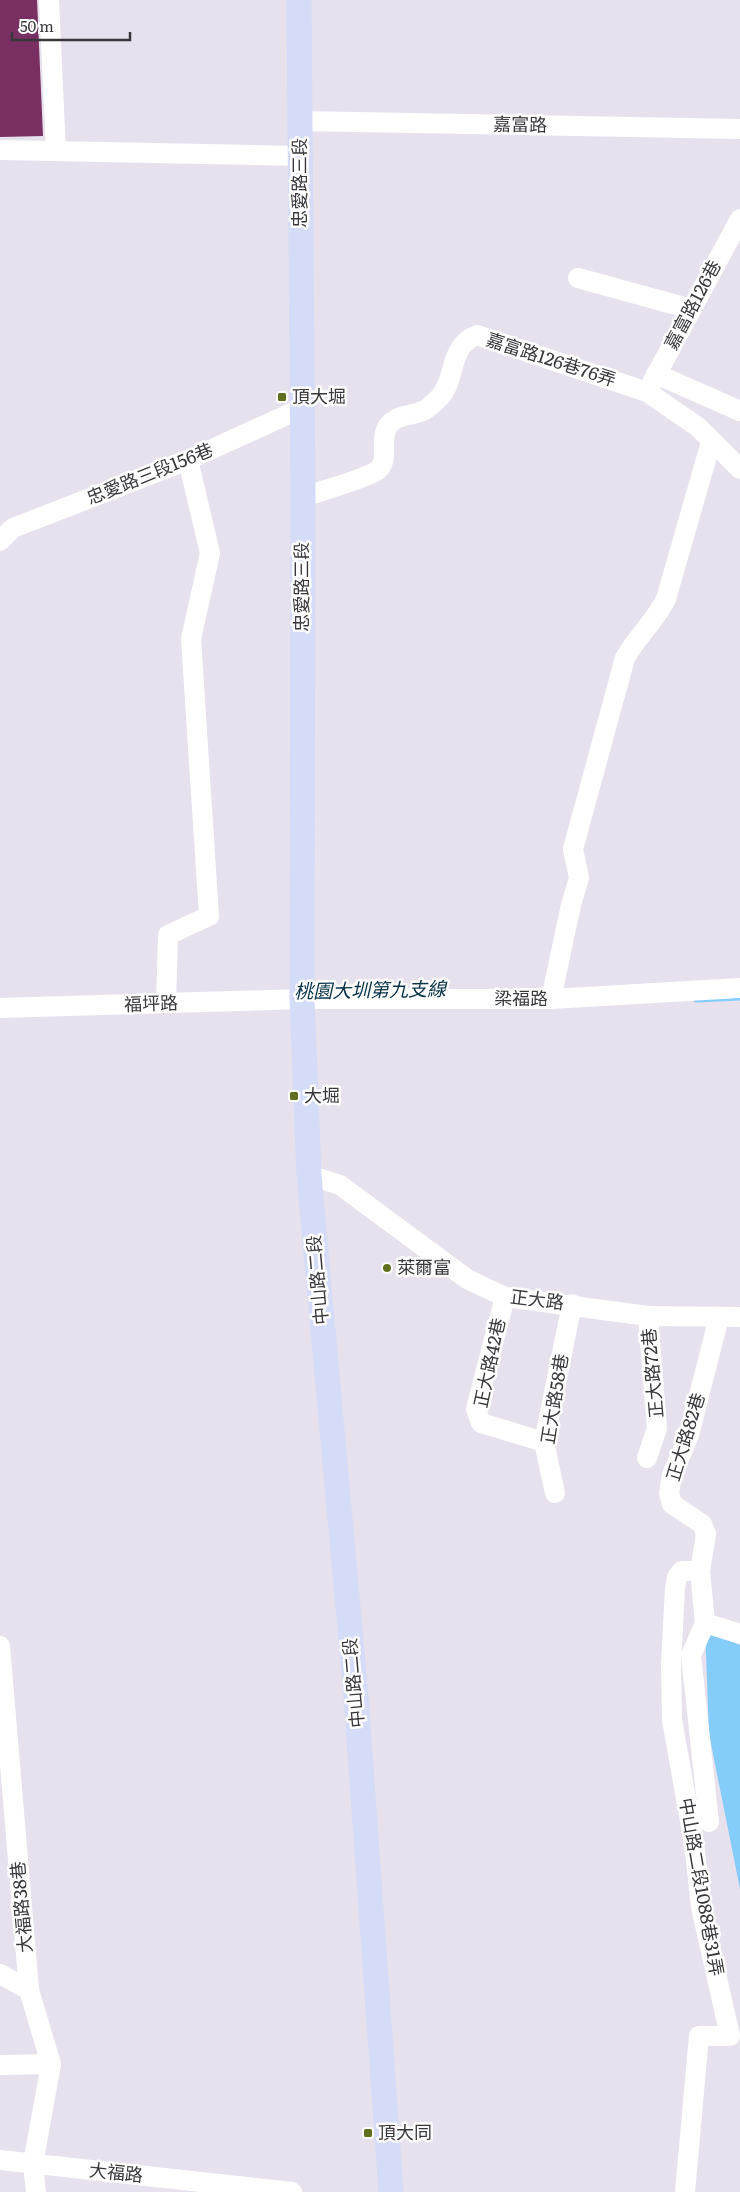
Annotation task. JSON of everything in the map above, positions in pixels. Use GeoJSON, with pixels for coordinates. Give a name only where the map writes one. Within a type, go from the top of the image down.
{"type":"FeatureCollection","features":[{"type":"Feature","properties":{"kind":"main road","name":"忠愛路三段"},"geometry":{"type":"LineString","coordinates":[[299,0],[303,497],[302,1004],[309,1175]]}},
{"type":"Feature","properties":{"kind":"main road","name":"中山路二段"},"geometry":{"type":"LineString","coordinates":[[309,1175],[356,1696],[391,2192]]}},
{"type":"Feature","properties":{"kind":"street"},"geometry":{"type":"LineString","coordinates":[[49,0],[56,151]]}},
{"type":"Feature","properties":{"kind":"street","name":"嘉富路"},"geometry":{"type":"LineString","coordinates":[[299,121],[740,129]]}},
{"type":"Feature","properties":{"kind":"street"},"geometry":{"type":"LineString","coordinates":[[0,150],[300,156]]}},
{"type":"Feature","properties":{"kind":"street","name":"嘉富路126巷"},"geometry":{"type":"LineString","coordinates":[[647,392],[740,218]]}},
{"type":"Feature","properties":{"kind":"street"},"geometry":{"type":"LineString","coordinates":[[578,278],[691,309]]}},
{"type":"Feature","properties":{"kind":"street","name":"嘉富路126巷76弄"},"geometry":{"type":"LineString","coordinates":[[303,497],[376,472],[384,459],[384,436],[387,427],[395,419],[425,410],[439,398],[444,391],[458,351],[467,339],[477,335],[647,392]]}},
{"type":"Feature","properties":{"kind":"street"},"geometry":{"type":"LineString","coordinates":[[656,374],[740,411]]}},
{"type":"Feature","properties":{"kind":"street"},"geometry":{"type":"LineString","coordinates":[[647,392],[698,427],[740,469]]}},
{"type":"Feature","properties":{"kind":"street","name":"忠愛路三段156巷"},"geometry":{"type":"LineString","coordinates":[[0,541],[12,528],[188,460],[302,408]]}},
{"type":"Feature","properties":{"kind":"street"},"geometry":{"type":"LineString","coordinates":[[551,999],[571,905],[579,878],[573,849],[625,658],[632,645],[656,619],[666,599],[711,442]]}},
{"type":"Feature","properties":{"kind":"street"},"geometry":{"type":"LineString","coordinates":[[166,1003],[168,935],[209,916],[191,639],[210,553],[188,460]]}},
{"type":"Feature","properties":{"kind":"street","name":"梁福路"},"geometry":{"type":"LineString","coordinates":[[302,1004],[551,999],[740,988]]}},
{"type":"Feature","properties":{"kind":"street","name":"福坪路"},"geometry":{"type":"LineString","coordinates":[[0,1008],[166,1003],[302,1004]]}},
{"type":"Feature","properties":{"kind":"street","name":"正大路"},"geometry":{"type":"LineString","coordinates":[[309,1175],[340,1185],[467,1279],[505,1297],[572,1304],[648,1316],[740,1317]]}},
{"type":"Feature","properties":{"kind":"street","name":"正大路42巷"},"geometry":{"type":"LineString","coordinates":[[505,1297],[476,1409],[481,1423],[544,1442]]}},
{"type":"Feature","properties":{"kind":"street","name":"正大路58巷"},"geometry":{"type":"LineString","coordinates":[[555,1493],[544,1442],[572,1304]]}},
{"type":"Feature","properties":{"kind":"street","name":"正大路72巷"},"geometry":{"type":"LineString","coordinates":[[647,1458],[657,1428],[648,1316]]}},
{"type":"Feature","properties":{"kind":"street","name":"正大路82巷"},"geometry":{"type":"LineString","coordinates":[[705,1623],[700,1571],[706,1534],[702,1524],[672,1504],[669,1493],[672,1475],[689,1435],[719,1317]]}},
{"type":"Feature","properties":{"kind":"street","name":"中山路二段1088巷31弄"},"geometry":{"type":"LineString","coordinates":[[686,2192],[699,2036],[730,2036],[701,1907],[694,1843],[672,1720],[671,1665],[677,1577],[682,1571],[700,1571]]}},
{"type":"Feature","properties":{"kind":"street"},"geometry":{"type":"LineString","coordinates":[[709,1822],[691,1655],[705,1623],[740,1634]]}},
{"type":"Feature","properties":{"kind":"street","name":"大福路38巷"},"geometry":{"type":"LineString","coordinates":[[0,1646],[30,1990],[51,2064],[33,2164],[36,2192]]}},
{"type":"Feature","properties":{"kind":"street"},"geometry":{"type":"LineString","coordinates":[[0,1974],[30,1990]]}},
{"type":"Feature","properties":{"kind":"street"},"geometry":{"type":"LineString","coordinates":[[0,2065],[51,2064]]}},
{"type":"Feature","properties":{"kind":"street","name":"大福路"},"geometry":{"type":"LineString","coordinates":[[0,2160],[292,2192]]}},
{"type":"Feature","properties":{"kind":"water"},"geometry":{"type":"Polygon","coordinates":[[[705,1628],[740,1645],[740,1889],[709,1734],[705,1628]]]}},
{"type":"Feature","properties":{"kind":"building"},"geometry":{"type":"Polygon","coordinates":[[[0,0],[37,0],[43,136],[0,137],[0,0]]]}},
{"type":"Feature","properties":{"kind":"waterway","name":"桃園大圳第九支線"},"geometry":{"type":"LineString","coordinates":[[696,1000],[740,998]]}},
{"type":"Feature","properties":{"kind":"place","name":"頂大堀"},"geometry":{"type":"Point","coordinates":[282,397]}},
{"type":"Feature","properties":{"kind":"place","name":"大堀"},"geometry":{"type":"Point","coordinates":[294,1096]}},
{"type":"Feature","properties":{"kind":"place","name":"萊爾富"},"geometry":{"type":"Point","coordinates":[387,1268]}},
{"type":"Feature","properties":{"kind":"place","name":"頂大同"},"geometry":{"type":"Point","coordinates":[368,2133]}}]}
